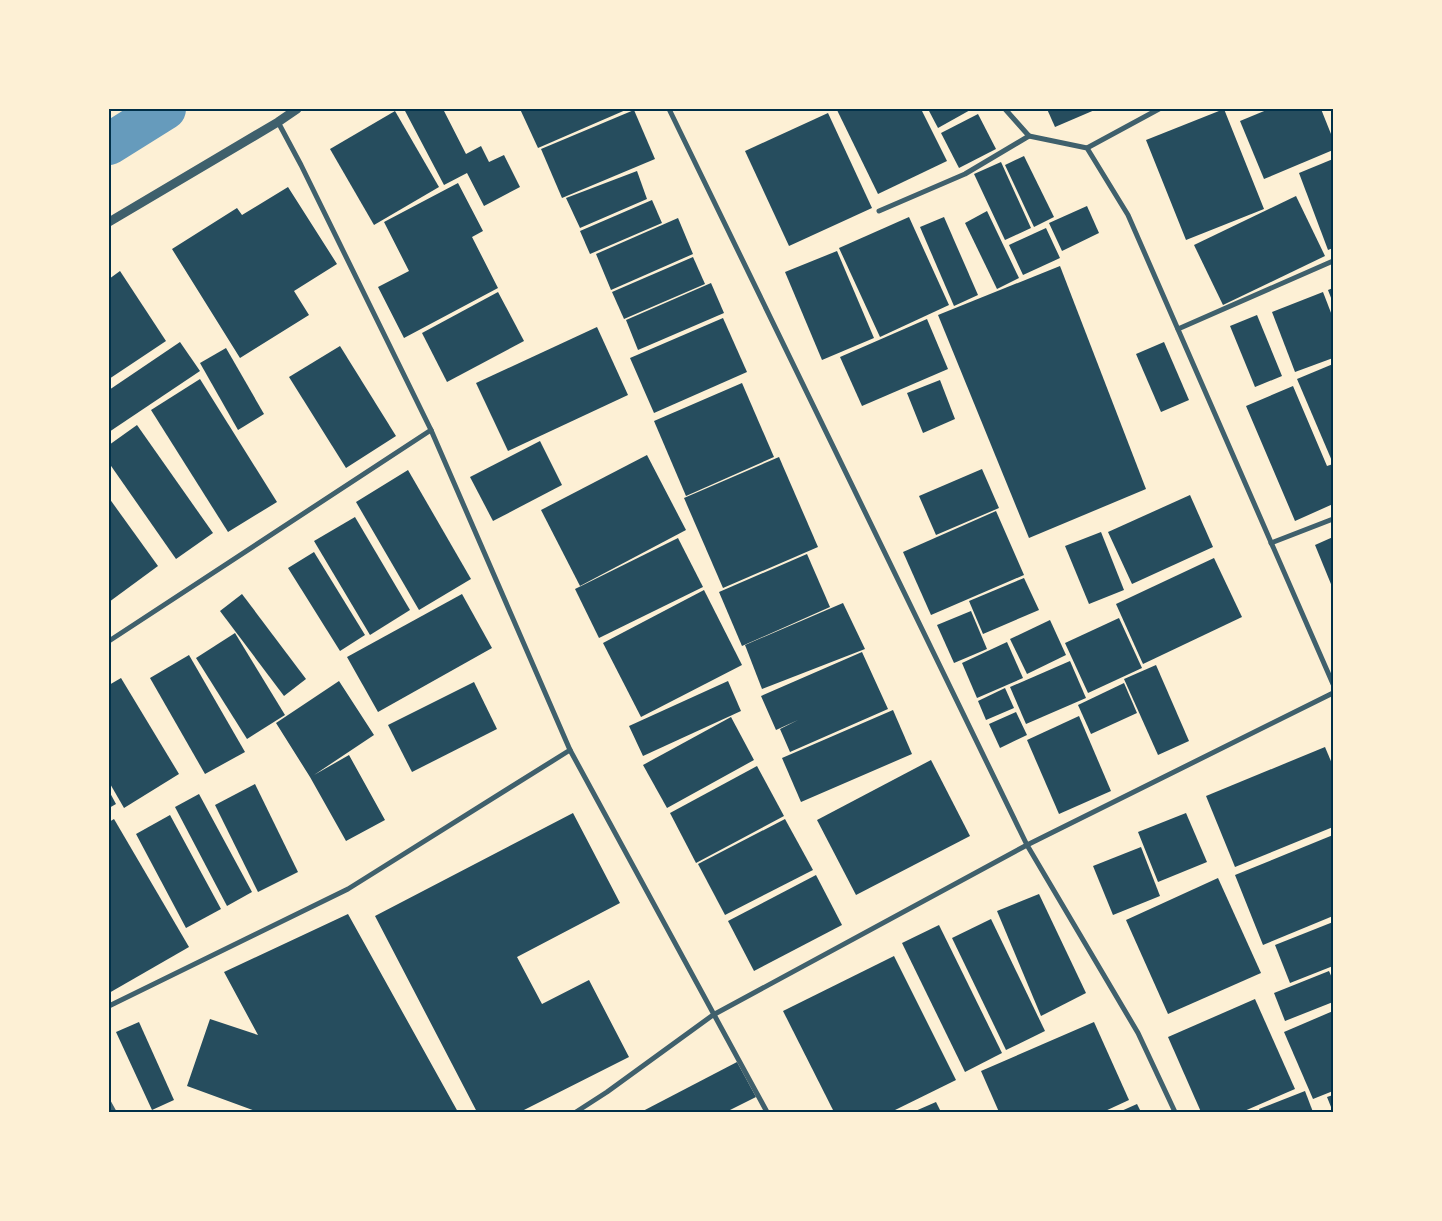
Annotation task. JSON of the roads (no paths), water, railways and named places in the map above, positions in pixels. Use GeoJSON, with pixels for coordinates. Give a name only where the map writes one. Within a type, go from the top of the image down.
{"type":"FeatureCollection","features":[{"type":"Feature","properties":{"kind":"street"},"geometry":{"type":"LineString","coordinates":[[109,222],[297,109]]}},
{"type":"Feature","properties":{"kind":"street"},"geometry":{"type":"LineString","coordinates":[[669,109],[1027,845],[1138,1033],[1175,1112]]}},
{"type":"Feature","properties":{"kind":"street"},"geometry":{"type":"LineString","coordinates":[[1005,109],[1028,136],[1087,148],[1159,109]]}},
{"type":"Feature","properties":{"kind":"street"},"geometry":{"type":"LineString","coordinates":[[278,122],[301,164],[431,430],[570,750],[766,1112]]}},
{"type":"Feature","properties":{"kind":"street"},"geometry":{"type":"LineString","coordinates":[[879,211],[964,174],[1028,136]]}},
{"type":"Feature","properties":{"kind":"street"},"geometry":{"type":"LineString","coordinates":[[1087,148],[1128,214],[1333,684]]}},
{"type":"Feature","properties":{"kind":"street"},"geometry":{"type":"LineString","coordinates":[[1178,329],[1333,260]]}},
{"type":"Feature","properties":{"kind":"street"},"geometry":{"type":"LineString","coordinates":[[109,641],[431,430]]}},
{"type":"Feature","properties":{"kind":"street"},"geometry":{"type":"LineString","coordinates":[[1271,543],[1333,518]]}},
{"type":"Feature","properties":{"kind":"street"},"geometry":{"type":"LineString","coordinates":[[576,1112],[607,1092],[713,1015],[1027,845],[1333,694]]}},
{"type":"Feature","properties":{"kind":"street"},"geometry":{"type":"LineString","coordinates":[[109,1006],[348,890],[570,750]]}},
{"type":"Feature","properties":{"kind":"street"},"geometry":{"type":"LineString","coordinates":[[109,1103],[114,1112]]}},
{"type":"Feature","properties":{"kind":"waterway"},"geometry":{"type":"LineString","coordinates":[[109,144],[165,109]]}}]}
